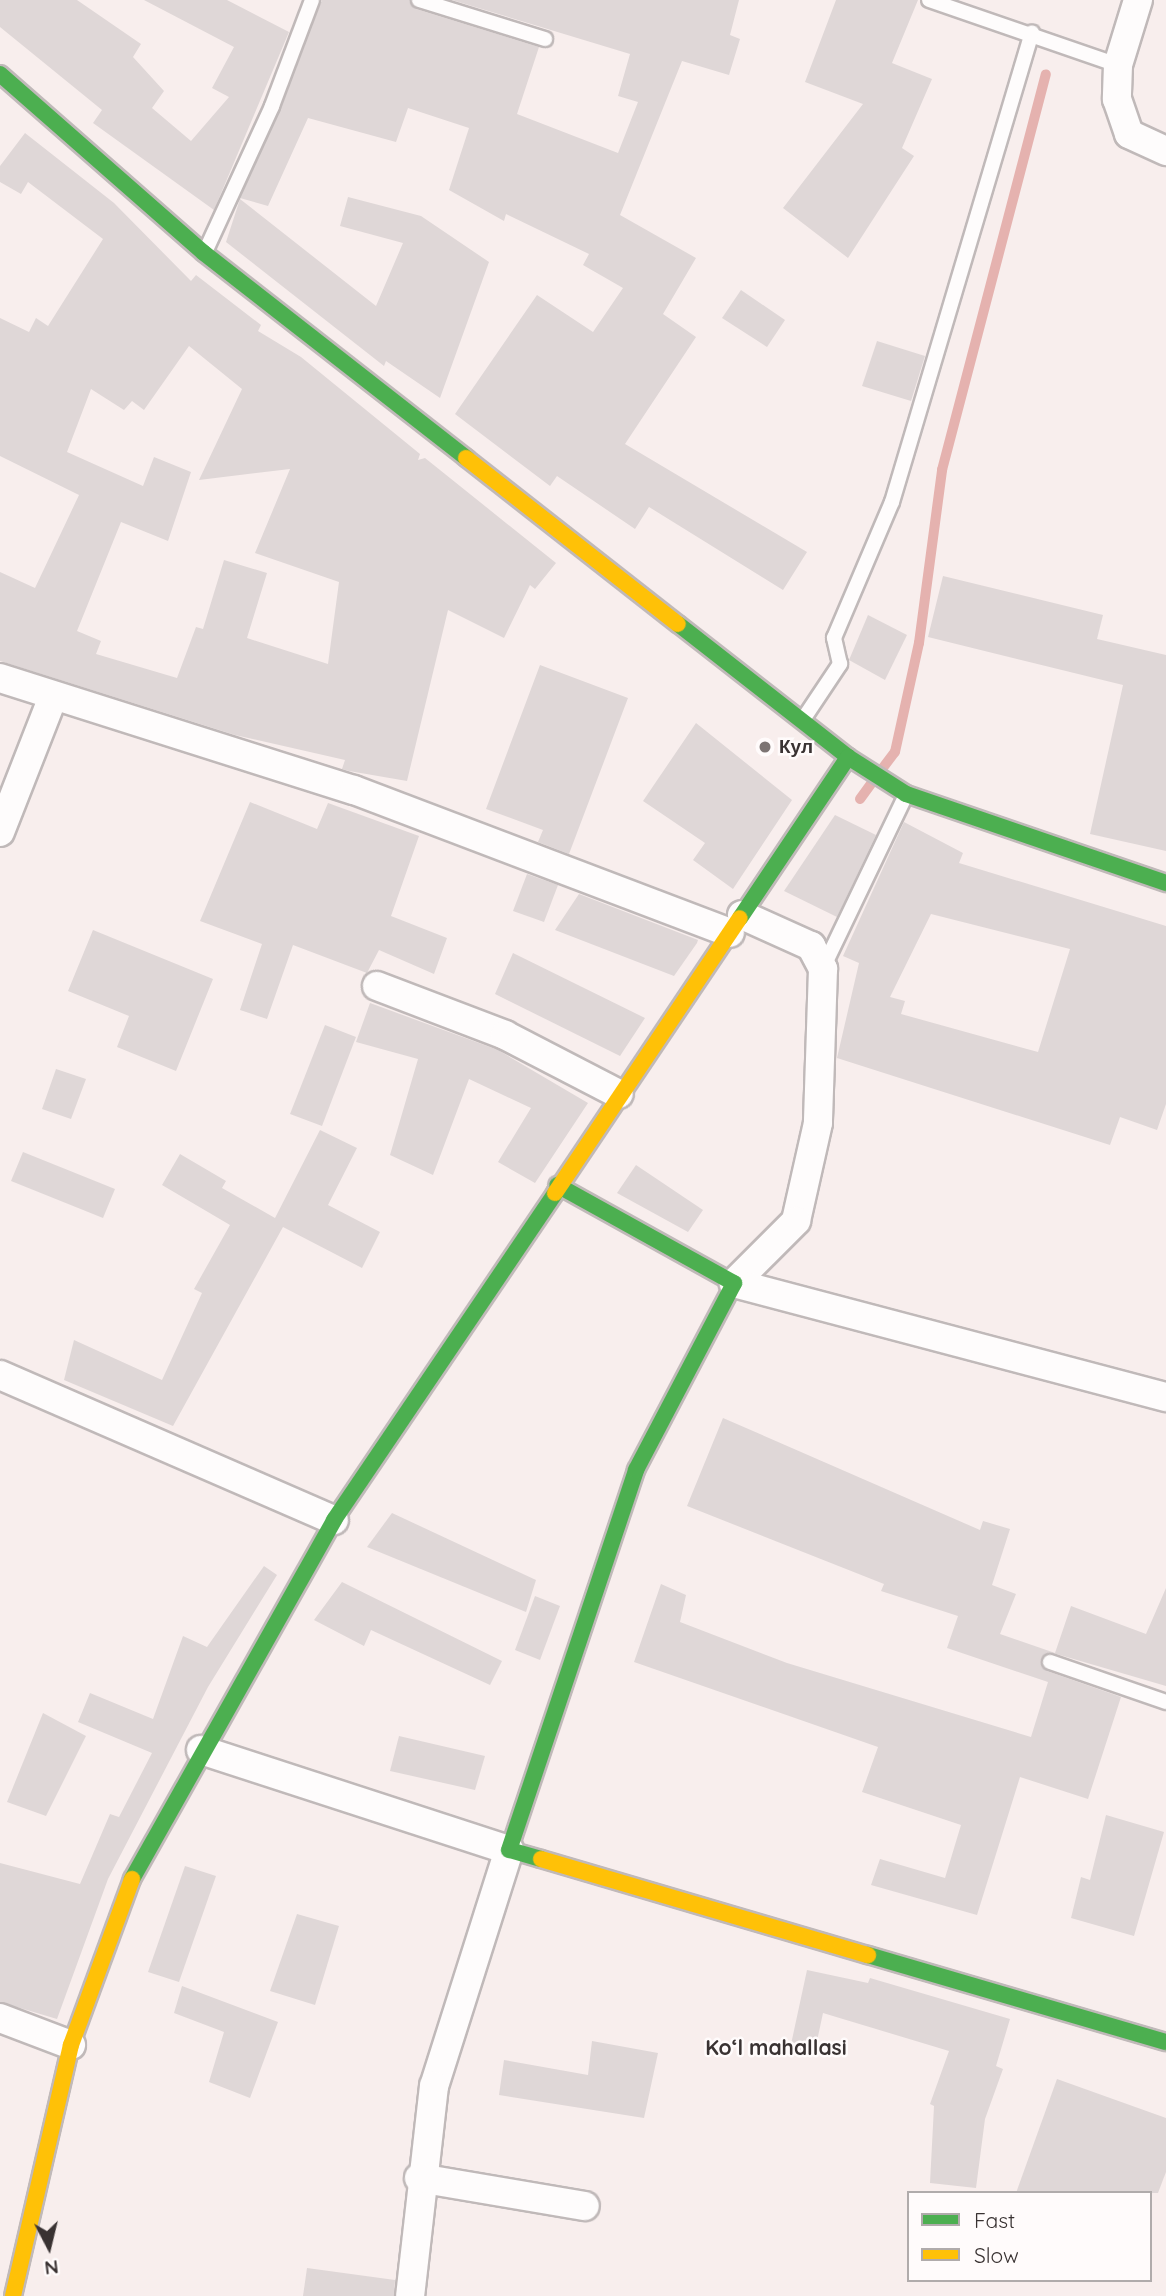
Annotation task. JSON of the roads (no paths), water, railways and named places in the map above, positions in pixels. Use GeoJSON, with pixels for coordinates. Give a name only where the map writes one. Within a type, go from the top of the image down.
{"type":"FeatureCollection","features":[{"type":"Feature","properties":{"kind":"street"},"geometry":{"type":"LineString","coordinates":[[1138,0],[1118,65],[1116,99],[1129,134],[1166,151]]}},
{"type":"Feature","properties":{"kind":"street"},"geometry":{"type":"LineString","coordinates":[[0,74],[204,253],[848,757],[906,794],[1166,883]]}},
{"type":"Feature","properties":{"kind":"street"},"geometry":{"type":"LineString","coordinates":[[0,678],[52,699],[354,790],[736,924],[811,946],[823,969],[818,1124],[796,1221],[734,1283],[636,1470],[509,1850],[435,2086],[419,2178],[410,2296]]}},
{"type":"Feature","properties":{"kind":"street"},"geometry":{"type":"LineString","coordinates":[[0,832],[52,699]]}},
{"type":"Feature","properties":{"kind":"street"},"geometry":{"type":"LineString","coordinates":[[13,2296],[71,2045],[127,1889],[201,1750],[334,1520],[557,1185],[848,757]]}},
{"type":"Feature","properties":{"kind":"street"},"geometry":{"type":"LineString","coordinates":[[377,986],[506,1035],[619,1094]]}},
{"type":"Feature","properties":{"kind":"street"},"geometry":{"type":"LineString","coordinates":[[557,1185],[734,1283],[1166,1397]]}},
{"type":"Feature","properties":{"kind":"street"},"geometry":{"type":"LineString","coordinates":[[0,1375],[334,1520]]}},
{"type":"Feature","properties":{"kind":"street"},"geometry":{"type":"LineString","coordinates":[[201,1750],[509,1850],[1166,2042]]}},
{"type":"Feature","properties":{"kind":"street"},"geometry":{"type":"LineString","coordinates":[[0,2018],[71,2045]]}},
{"type":"Feature","properties":{"kind":"street"},"geometry":{"type":"LineString","coordinates":[[419,2178],[584,2206]]}},
{"type":"Feature","properties":{"kind":"lane"},"geometry":{"type":"LineString","coordinates":[[204,253],[272,106],[312,0]]}},
{"type":"Feature","properties":{"kind":"lane"},"geometry":{"type":"LineString","coordinates":[[419,0],[545,39]]}},
{"type":"Feature","properties":{"kind":"lane"},"geometry":{"type":"LineString","coordinates":[[929,0],[1032,32],[1118,65]]}},
{"type":"Feature","properties":{"kind":"lane"},"geometry":{"type":"LineString","coordinates":[[802,722],[840,664],[834,638],[892,502],[1032,32]]}},
{"type":"Feature","properties":{"kind":"lane"},"geometry":{"type":"LineString","coordinates":[[823,969],[906,794]]}},
{"type":"Feature","properties":{"kind":"lane"},"geometry":{"type":"LineString","coordinates":[[1050,1662],[1166,1702]]}},
{"type":"Feature","properties":{"kind":"waterway"},"geometry":{"type":"LineString","coordinates":[[882,769],[895,752],[919,643],[942,470],[1046,74]]}},
{"type":"Feature","properties":{"kind":"waterway"},"geometry":{"type":"LineString","coordinates":[[860,799],[873,781]]}},
{"type":"Feature","properties":{"kind":"place","name":"Кул"},"geometry":{"type":"Point","coordinates":[765,747]}},
{"type":"Feature","properties":{"kind":"district","name":"Koʻl mahallasi"},"geometry":{"type":"Point","coordinates":[776,2047]}}]}
